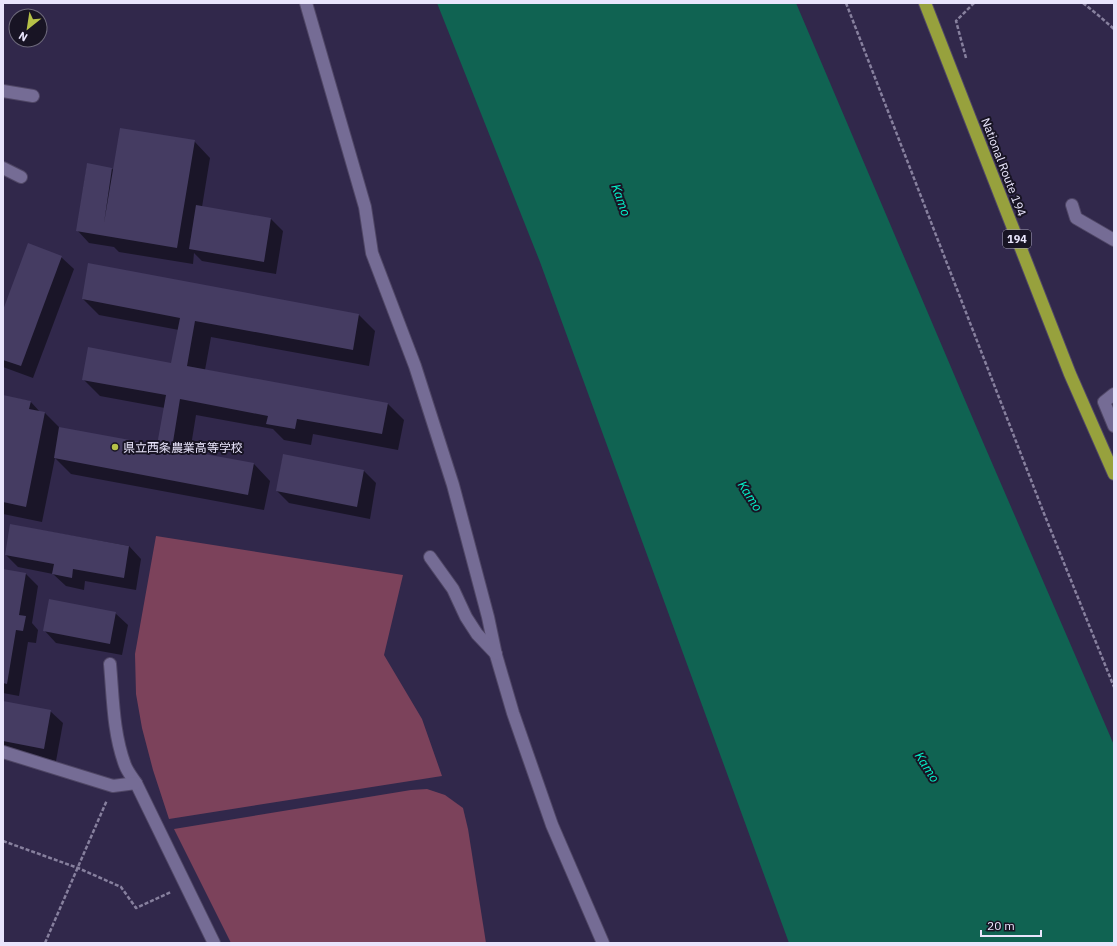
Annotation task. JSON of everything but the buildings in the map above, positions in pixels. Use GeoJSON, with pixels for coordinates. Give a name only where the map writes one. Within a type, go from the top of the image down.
{"type":"FeatureCollection","features":[{"type":"Feature","properties":{"kind":"highway","name":"National Route 194"},"geometry":{"type":"LineString","coordinates":[[925,3],[1070,374],[1114,473]]}},
{"type":"Feature","properties":{"kind":"street"},"geometry":{"type":"LineString","coordinates":[[306,3],[365,207],[372,253],[415,366],[453,485],[488,618],[496,655],[513,713],[552,825],[603,943]]}},
{"type":"Feature","properties":{"kind":"street"},"geometry":{"type":"LineString","coordinates":[[3,92],[33,96]]}},
{"type":"Feature","properties":{"kind":"street"},"geometry":{"type":"LineString","coordinates":[[3,168],[21,177]]}},
{"type":"Feature","properties":{"kind":"street"},"geometry":{"type":"LineString","coordinates":[[1072,204],[1076,218],[1114,240]]}},
{"type":"Feature","properties":{"kind":"street"},"geometry":{"type":"LineString","coordinates":[[1114,394],[1104,402],[1114,426]]}},
{"type":"Feature","properties":{"kind":"street"},"geometry":{"type":"LineString","coordinates":[[430,558],[453,589],[466,617],[477,634],[496,655]]}},
{"type":"Feature","properties":{"kind":"street"},"geometry":{"type":"LineString","coordinates":[[110,664],[114,709],[119,742],[125,765],[136,783],[214,943]]}},
{"type":"Feature","properties":{"kind":"street"},"geometry":{"type":"LineString","coordinates":[[3,752],[113,786],[136,783]]}},
{"type":"Feature","properties":{"kind":"path"},"geometry":{"type":"LineString","coordinates":[[846,3],[1043,511],[1114,687]]}},
{"type":"Feature","properties":{"kind":"path"},"geometry":{"type":"LineString","coordinates":[[957,84],[967,65],[956,21],[974,3]]}},
{"type":"Feature","properties":{"kind":"path"},"geometry":{"type":"LineString","coordinates":[[1083,3],[1098,14],[1114,29]]}},
{"type":"Feature","properties":{"kind":"path"},"geometry":{"type":"LineString","coordinates":[[45,943],[113,786]]}},
{"type":"Feature","properties":{"kind":"path"},"geometry":{"type":"LineString","coordinates":[[3,841],[78,868],[121,887],[136,908],[185,886]]}},
{"type":"Feature","properties":{"kind":"shaded area"},"geometry":{"type":"Polygon","coordinates":[[[156,536],[403,575],[384,655],[422,719],[442,776],[169,819],[153,770],[142,728],[136,694],[135,654],[156,536]]]}},
{"type":"Feature","properties":{"kind":"shaded area"},"geometry":{"type":"Polygon","coordinates":[[[427,789],[445,795],[463,808],[468,829],[486,943],[231,943],[174,829],[411,790],[427,789]]]}},
{"type":"Feature","properties":{"kind":"water","name":"Kamo"},"geometry":{"type":"Polygon","coordinates":[[[437,3],[796,3],[1114,745],[1114,943],[789,943],[540,262],[437,3]]]}},
{"type":"Feature","properties":{"kind":"place","name":"県立西条農業高等学校"},"geometry":{"type":"Point","coordinates":[115,447]}}]}
